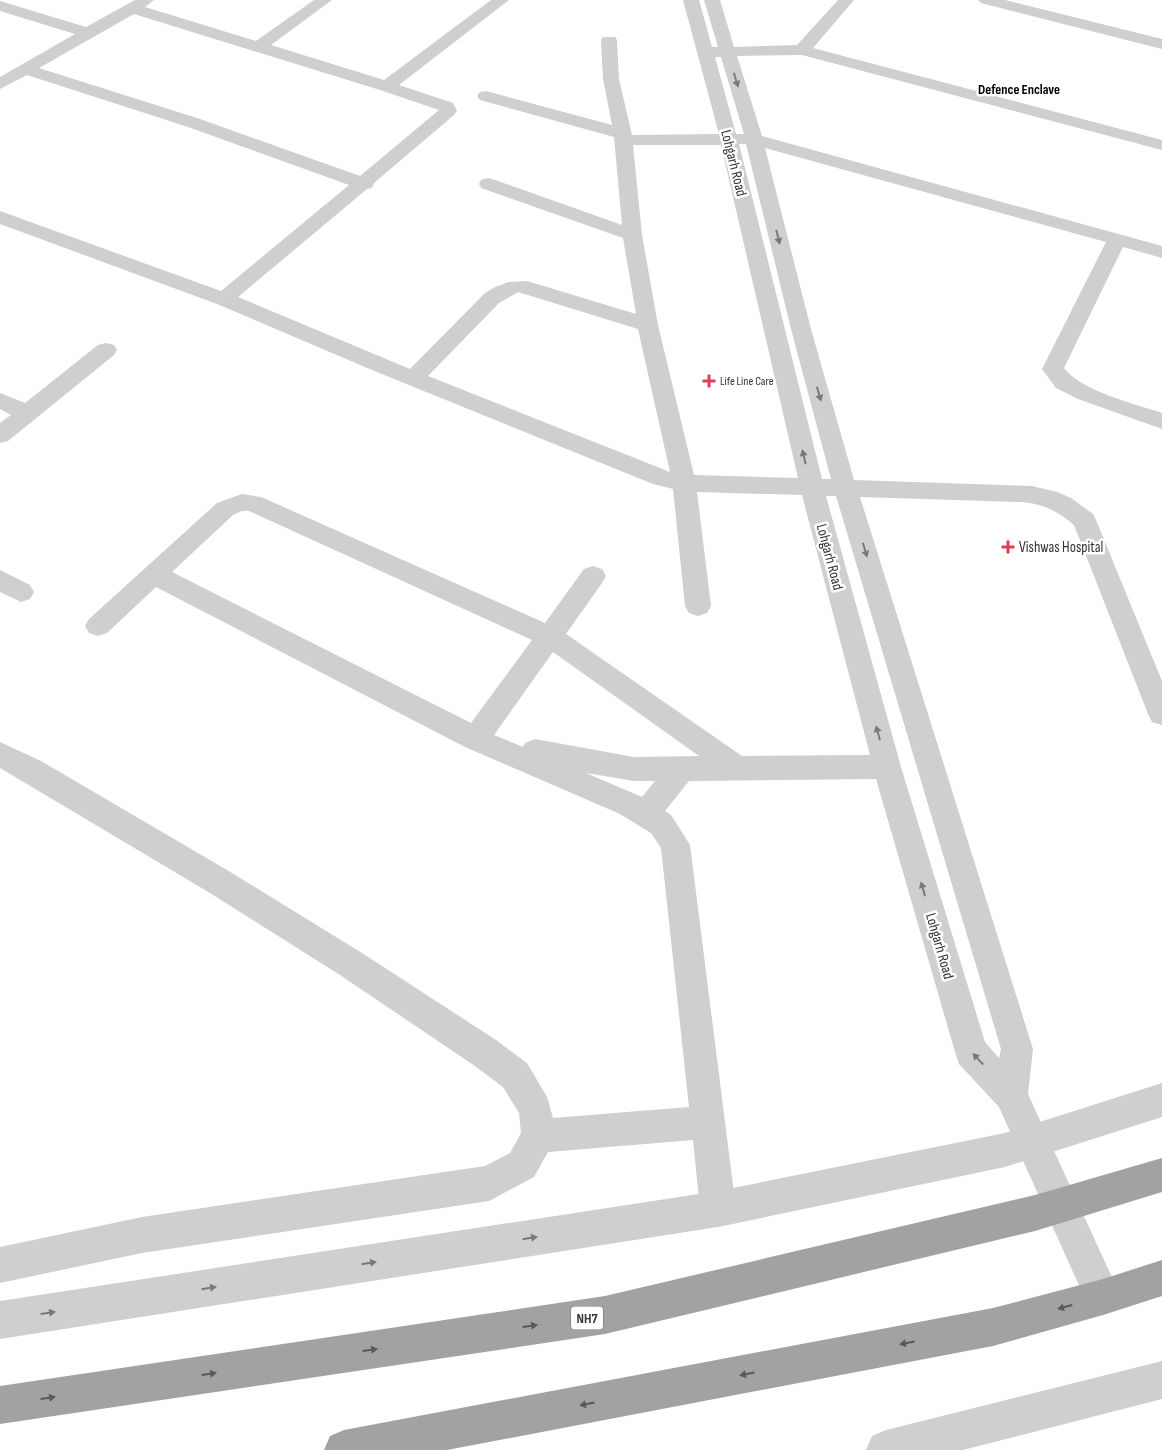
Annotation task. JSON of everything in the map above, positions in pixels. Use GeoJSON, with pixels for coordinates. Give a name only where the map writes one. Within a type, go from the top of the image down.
{"type":"FeatureCollection","features":[{"type":"Feature","properties":{"kind":"highway","name":"NH7"},"geometry":{"type":"LineString","coordinates":[[0,1405],[605,1315],[1061,1207],[1162,1175]]}},
{"type":"Feature","properties":{"kind":"highway"},"geometry":{"type":"LineString","coordinates":[[344,1450],[993,1327],[1103,1297],[1162,1278]]}},
{"type":"Feature","properties":{"kind":"street"},"geometry":{"type":"LineString","coordinates":[[258,47],[324,0]]}},
{"type":"Feature","properties":{"kind":"street"},"geometry":{"type":"LineString","coordinates":[[386,86],[501,0]]}},
{"type":"Feature","properties":{"kind":"street","name":"Lohgarh Road"},"geometry":{"type":"LineString","coordinates":[[691,0],[716,52],[729,139],[812,487],[887,767],[971,1052],[1011,1095]]}},
{"type":"Feature","properties":{"kind":"street"},"geometry":{"type":"LineString","coordinates":[[712,0],[716,52],[754,139],[801,330],[845,488],[1017,1049],[1011,1095],[1103,1297]]}},
{"type":"Feature","properties":{"kind":"street"},"geometry":{"type":"LineString","coordinates":[[802,50],[846,0]]}},
{"type":"Feature","properties":{"kind":"street"},"geometry":{"type":"LineString","coordinates":[[986,0],[1162,44]]}},
{"type":"Feature","properties":{"kind":"street"},"geometry":{"type":"LineString","coordinates":[[0,84],[139,4],[258,47],[386,86],[447,107],[448,111],[365,184],[224,299]]}},
{"type":"Feature","properties":{"kind":"street"},"geometry":{"type":"LineString","coordinates":[[0,6],[88,33]]}},
{"type":"Feature","properties":{"kind":"street"},"geometry":{"type":"LineString","coordinates":[[609,40],[611,79],[622,136],[632,235],[648,325],[684,483],[698,606]]}},
{"type":"Feature","properties":{"kind":"street"},"geometry":{"type":"LineString","coordinates":[[716,52],[802,50],[1162,145]]}},
{"type":"Feature","properties":{"kind":"street"},"geometry":{"type":"LineString","coordinates":[[25,69],[194,123],[365,184]]}},
{"type":"Feature","properties":{"kind":"street"},"geometry":{"type":"LineString","coordinates":[[486,96],[622,136],[754,139],[1162,252]]}},
{"type":"Feature","properties":{"kind":"street"},"geometry":{"type":"LineString","coordinates":[[488,184],[632,235]]}},
{"type":"Feature","properties":{"kind":"street"},"geometry":{"type":"LineString","coordinates":[[0,217],[224,299],[638,470],[684,483],[1022,493],[1047,496],[1069,506],[1084,520],[1162,714]]}},
{"type":"Feature","properties":{"kind":"street"},"geometry":{"type":"LineString","coordinates":[[1117,239],[1053,369],[1064,383],[1086,394],[1162,421]]}},
{"type":"Feature","properties":{"kind":"street"},"geometry":{"type":"LineString","coordinates":[[414,378],[492,298],[502,291],[516,286],[544,292],[648,325]]}},
{"type":"Feature","properties":{"kind":"street"},"geometry":{"type":"LineString","coordinates":[[0,435],[106,350]]}},
{"type":"Feature","properties":{"kind":"street"},"geometry":{"type":"LineString","coordinates":[[0,400],[26,413]]}},
{"type":"Feature","properties":{"kind":"street"},"geometry":{"type":"LineString","coordinates":[[98,626],[225,509],[235,503],[244,501],[253,503],[550,637],[737,768]]}},
{"type":"Feature","properties":{"kind":"street"},"geometry":{"type":"LineString","coordinates":[[155,575],[475,739],[630,804],[661,824],[675,845],[718,1209]]}},
{"type":"Feature","properties":{"kind":"street"},"geometry":{"type":"LineString","coordinates":[[475,739],[593,576]]}},
{"type":"Feature","properties":{"kind":"street"},"geometry":{"type":"LineString","coordinates":[[475,739],[604,765],[634,769],[887,767]]}},
{"type":"Feature","properties":{"kind":"street"},"geometry":{"type":"LineString","coordinates":[[0,754],[31,770],[216,880],[351,964],[484,1052],[515,1075],[535,1109],[538,1136],[522,1165],[489,1183],[142,1235],[0,1265]]}},
{"type":"Feature","properties":{"kind":"street"},"geometry":{"type":"LineString","coordinates":[[646,814],[681,769]]}},
{"type":"Feature","properties":{"kind":"street"},"geometry":{"type":"LineString","coordinates":[[0,1320],[718,1209],[1005,1150],[1162,1100]]}},
{"type":"Feature","properties":{"kind":"street"},"geometry":{"type":"LineString","coordinates":[[538,1136],[708,1122]]}},
{"type":"Feature","properties":{"kind":"street"},"geometry":{"type":"LineString","coordinates":[[886,1450],[1162,1380]]}},
{"type":"Feature","properties":{"kind":"place","name":"Life Line Care"},"geometry":{"type":"Point","coordinates":[709,381]}},
{"type":"Feature","properties":{"kind":"place","name":"Vishwas Hospital"},"geometry":{"type":"Point","coordinates":[1008,547]}},
{"type":"Feature","properties":{"kind":"district","name":"Defence Enclave"},"geometry":{"type":"Point","coordinates":[1019,89]}}]}
